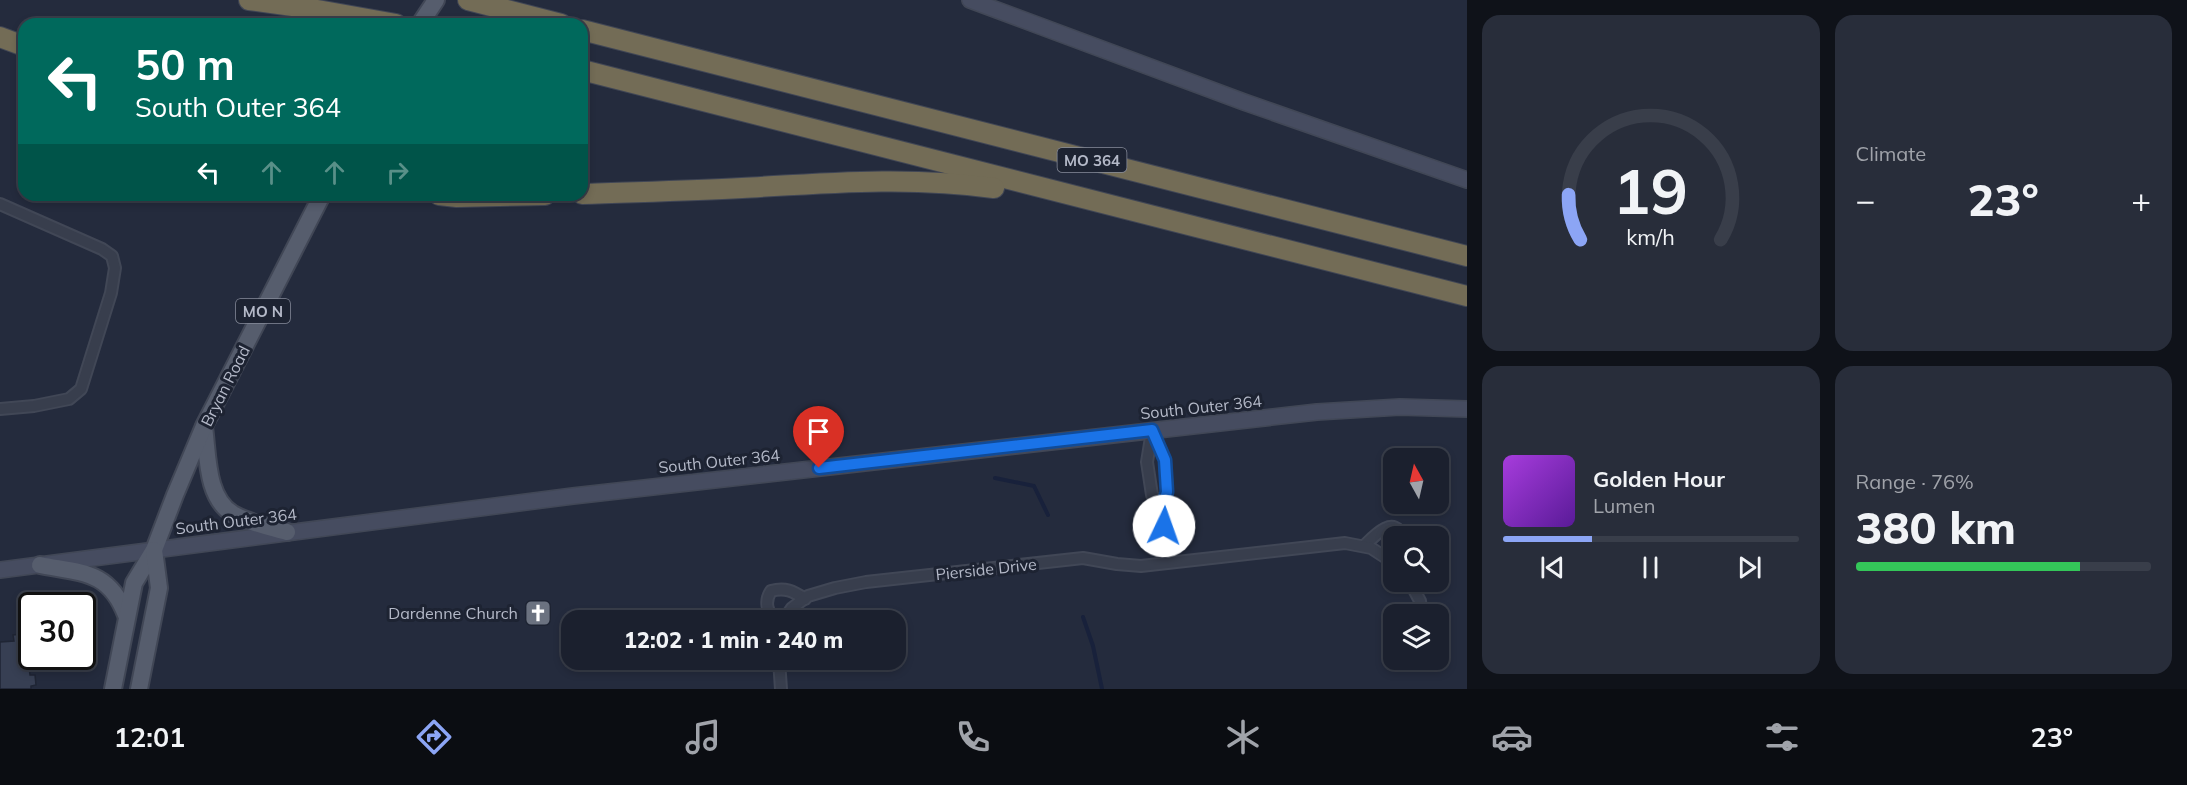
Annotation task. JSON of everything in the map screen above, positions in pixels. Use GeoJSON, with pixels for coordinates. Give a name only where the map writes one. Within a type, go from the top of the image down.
{"type":"FeatureCollection","features":[{"type":"Feature","properties":{"kind":"highway"},"geometry":{"type":"LineString","coordinates":[[249,0],[362,18]]}},
{"type":"Feature","properties":{"kind":"highway"},"geometry":{"type":"LineString","coordinates":[[468,0],[539,18]]}},
{"type":"Feature","properties":{"kind":"highway"},"geometry":{"type":"LineString","coordinates":[[481,0],[510,10]]}},
{"type":"Feature","properties":{"kind":"highway","name":"MO 364"},"geometry":{"type":"LineString","coordinates":[[588,32],[1467,256]]}},
{"type":"Feature","properties":{"kind":"highway"},"geometry":{"type":"LineString","coordinates":[[0,36],[18,44]]}},
{"type":"Feature","properties":{"kind":"highway","name":"MO 364"},"geometry":{"type":"LineString","coordinates":[[588,72],[1467,296]]}},
{"type":"Feature","properties":{"kind":"highway"},"geometry":{"type":"LineString","coordinates":[[588,194],[905,180],[963,183],[1080,198]]}},
{"type":"Feature","properties":{"kind":"main road"},"geometry":{"type":"LineString","coordinates":[[424,18],[436,0]]}},
{"type":"Feature","properties":{"kind":"main road","name":"Bryan Road"},"geometry":{"type":"LineString","coordinates":[[113,689],[134,583],[154,549],[204,426],[319,201]]}},
{"type":"Feature","properties":{"kind":"main road"},"geometry":{"type":"LineString","coordinates":[[204,426],[210,472],[215,493],[222,506],[233,514],[248,520],[287,532]]}},
{"type":"Feature","properties":{"kind":"main road"},"geometry":{"type":"LineString","coordinates":[[139,689],[159,588],[154,549]]}},
{"type":"Feature","properties":{"kind":"main road"},"geometry":{"type":"LineString","coordinates":[[40,565],[93,576],[104,582],[115,591],[126,615]]}},
{"type":"Feature","properties":{"kind":"street"},"geometry":{"type":"LineString","coordinates":[[970,0],[1236,99],[1467,180]]}},
{"type":"Feature","properties":{"kind":"street"},"geometry":{"type":"LineString","coordinates":[[0,204],[102,249],[112,256],[115,268],[111,293],[81,389],[69,399],[34,406],[0,409]]}},
{"type":"Feature","properties":{"kind":"street","name":"South Outer 364"},"geometry":{"type":"LineString","coordinates":[[0,570],[606,492],[1152,430],[1317,412],[1400,407],[1467,409]]}},
{"type":"Feature","properties":{"kind":"street"},"geometry":{"type":"LineString","coordinates":[[1152,430],[1165,460],[1167,492],[1163,507],[1169,561]]}},
{"type":"Feature","properties":{"kind":"street"},"geometry":{"type":"LineString","coordinates":[[1152,430],[1147,462],[1152,495],[1163,507]]}},
{"type":"Feature","properties":{"kind":"street"},"geometry":{"type":"LineString","coordinates":[[1364,546],[1383,528]]}},
{"type":"Feature","properties":{"kind":"street","name":"Pierside Drive"},"geometry":{"type":"LineString","coordinates":[[791,610],[808,596],[866,582],[1083,558],[1141,566],[1169,561],[1345,543],[1364,546],[1383,557]]}},
{"type":"Feature","properties":{"kind":"street"},"geometry":{"type":"LineString","coordinates":[[769,610],[766,598],[771,591],[780,588],[805,599]]}},
{"type":"Feature","properties":{"kind":"street"},"geometry":{"type":"LineString","coordinates":[[780,670],[781,689]]}},
{"type":"Feature","properties":{"kind":"building"},"geometry":{"type":"Polygon","coordinates":[[[18,634],[18,670],[29,670],[30,675],[35,675],[36,685],[31,686],[31,689],[0,689],[0,642],[14,641],[13,635],[18,634]]]}},
{"type":"Feature","properties":{"kind":"waterway"},"geometry":{"type":"LineString","coordinates":[[995,478],[1034,486],[1048,515]]}},
{"type":"Feature","properties":{"kind":"waterway"},"geometry":{"type":"LineString","coordinates":[[1083,617],[1093,646],[1102,689]]}},
{"type":"Feature","properties":{"kind":"place","name":"Dardenne Church"},"geometry":{"type":"Point","coordinates":[538,613]}},
{"type":"Feature","properties":{"kind":"route"},"geometry":{"type":"LineString","coordinates":[[819,468],[1152,430],[1165,460],[1167,492],[1162,508],[1164,526]]}}]}
